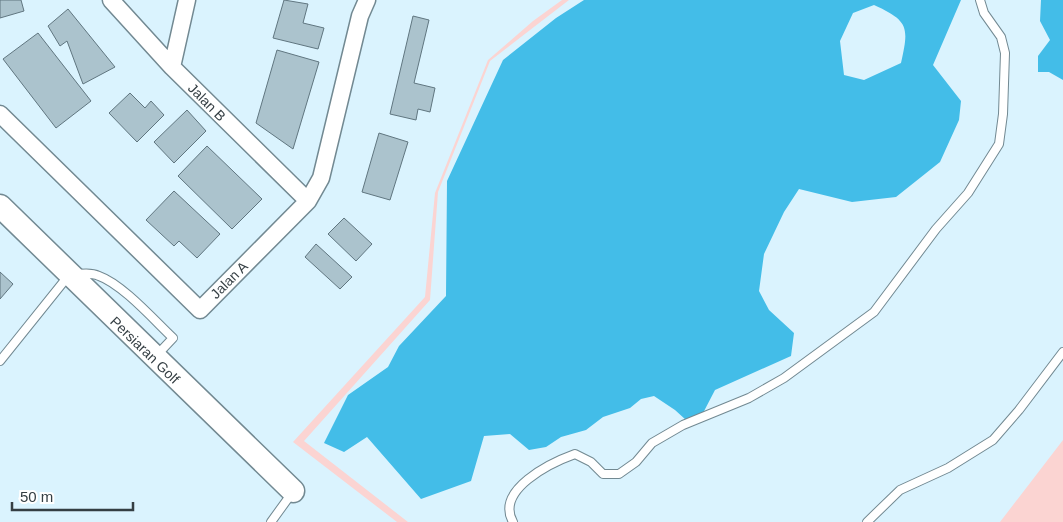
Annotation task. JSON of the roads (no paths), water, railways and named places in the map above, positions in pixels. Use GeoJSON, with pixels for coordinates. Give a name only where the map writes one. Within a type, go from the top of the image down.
{"type":"FeatureCollection","features":[{"type":"Feature","properties":{"kind":"street","name":"Jalan B"},"geometry":{"type":"LineString","coordinates":[[112,0],[172,67],[308,201]]}},
{"type":"Feature","properties":{"kind":"street"},"geometry":{"type":"LineString","coordinates":[[172,67],[187,0]]}},
{"type":"Feature","properties":{"kind":"street","name":"Jalan A"},"geometry":{"type":"LineString","coordinates":[[0,114],[200,310],[308,201],[322,178],[360,16],[367,0]]}},
{"type":"Feature","properties":{"kind":"street","name":"Persiaran Golf"},"geometry":{"type":"LineString","coordinates":[[0,206],[154,358],[293,491]]}},
{"type":"Feature","properties":{"kind":"lane"},"geometry":{"type":"LineString","coordinates":[[513,522],[509,514],[510,498],[522,484],[560,459],[575,454],[591,462],[602,474],[619,474],[636,462],[652,443],[683,425],[749,398],[784,378],[874,312],[936,229],[968,193],[999,144],[1003,114],[1004,52],[1001,36],[984,13],[980,0]]}},
{"type":"Feature","properties":{"kind":"lane"},"geometry":{"type":"LineString","coordinates":[[0,361],[69,275],[87,273],[100,276],[115,284],[173,338],[154,358]]}},
{"type":"Feature","properties":{"kind":"lane"},"geometry":{"type":"LineString","coordinates":[[867,522],[900,490],[948,468],[993,440],[1019,410],[1063,352]]}},
{"type":"Feature","properties":{"kind":"lane"},"geometry":{"type":"LineString","coordinates":[[271,522],[293,491]]}},
{"type":"Feature","properties":{"kind":"water"},"geometry":{"type":"Polygon","coordinates":[[[584,0],[961,0],[933,65],[961,101],[959,120],[940,162],[896,197],[852,202],[799,189],[784,212],[764,254],[759,291],[769,310],[794,333],[791,356],[715,390],[702,415],[686,420],[654,396],[641,399],[630,408],[603,417],[586,430],[561,437],[546,447],[529,450],[510,434],[484,436],[471,481],[421,499],[367,437],[344,452],[324,443],[348,395],[388,367],[399,346],[446,296],[447,181],[503,60],[556,18],[584,0]],[[874,5],[853,13],[840,41],[844,75],[864,80],[901,63],[905,41],[904,27],[900,21],[874,5]]]}},
{"type":"Feature","properties":{"kind":"water"},"geometry":{"type":"Polygon","coordinates":[[[1041,0],[1063,0],[1063,80],[1049,72],[1038,72],[1038,56],[1050,40],[1040,21],[1041,0]]]}}]}
